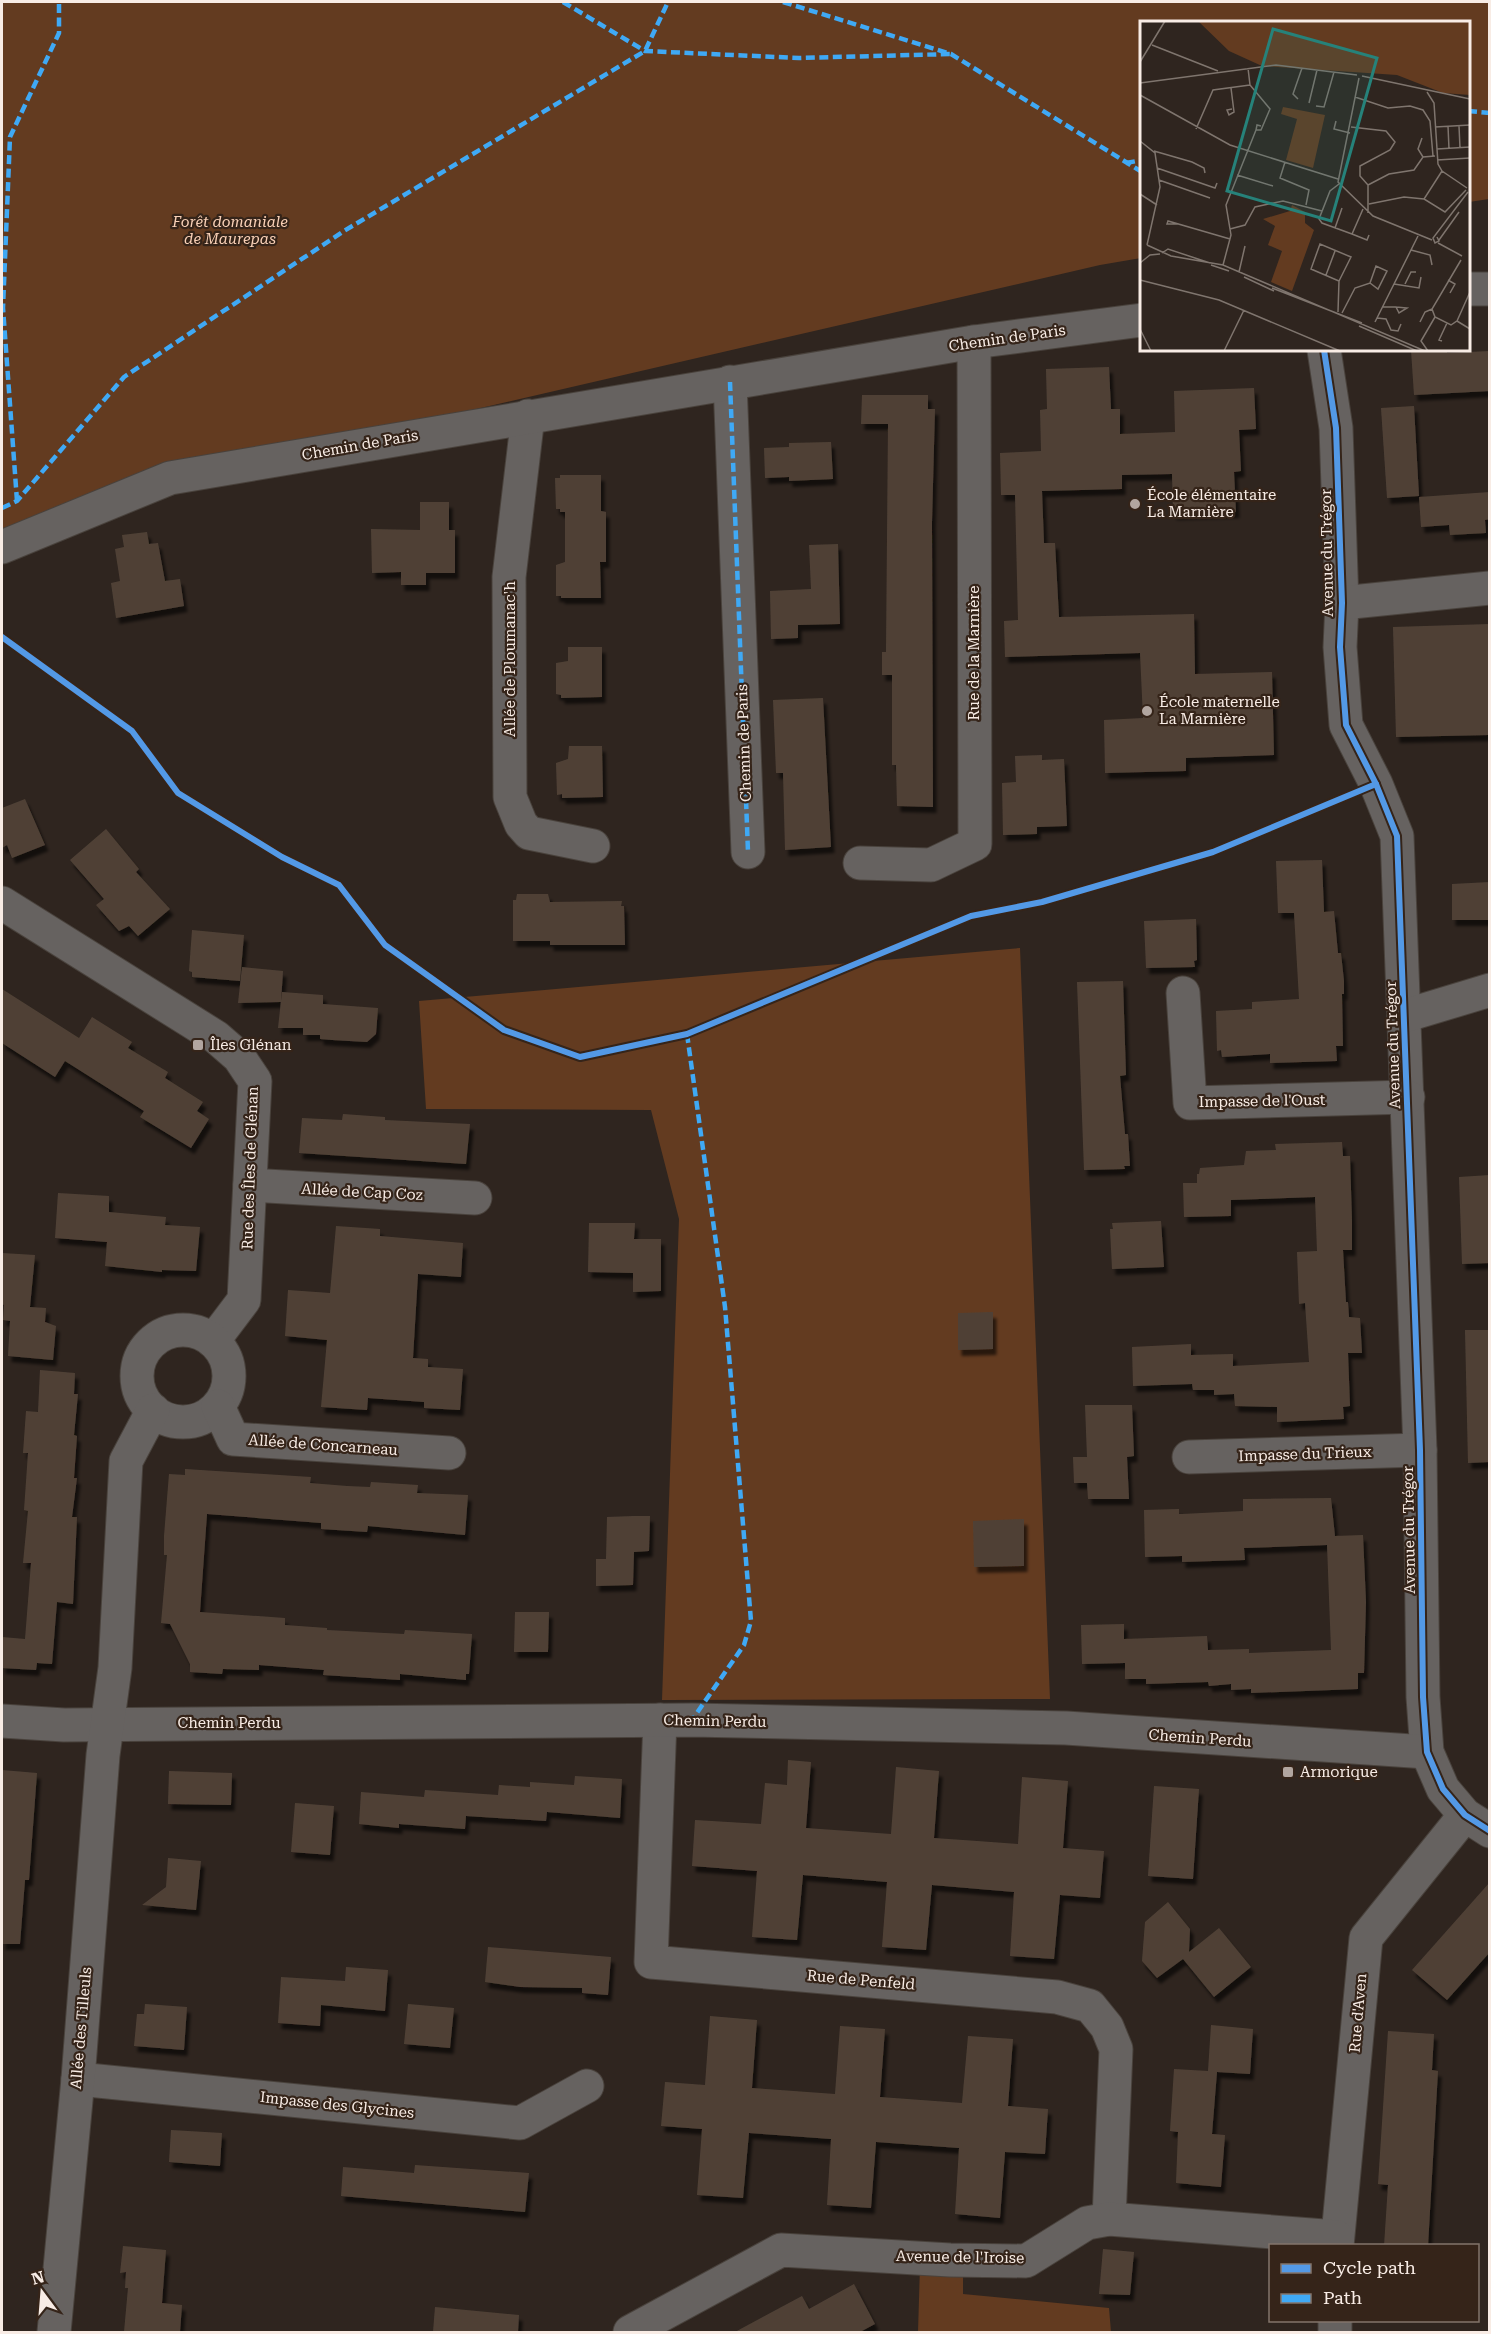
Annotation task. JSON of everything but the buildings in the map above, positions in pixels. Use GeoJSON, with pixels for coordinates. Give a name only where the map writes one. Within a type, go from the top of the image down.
{"type":"FeatureCollection","features":[{"type":"Feature","properties":{"kind":"street"},"geometry":{"type":"LineString","coordinates":[[1470,290],[1490,289]]}},
{"type":"Feature","properties":{"kind":"street","name":"Chemin de Paris"},"geometry":{"type":"LineString","coordinates":[[2,547],[170,478],[974,342],[1140,320]]}},
{"type":"Feature","properties":{"kind":"street","name":"Rue de la Marnière"},"geometry":{"type":"LineString","coordinates":[[860,863],[931,865],[975,844],[974,342]]}},
{"type":"Feature","properties":{"kind":"street","name":"Avenue du Trégor"},"geometry":{"type":"LineString","coordinates":[[1324,351],[1336,428],[1342,603],[1341,647],[1346,725],[1376,784],[1397,836],[1420,1450],[1423,1697],[1428,1752],[1443,1789],[1477,1823]]}},
{"type":"Feature","properties":{"kind":"street","name":"Chemin de Paris"},"geometry":{"type":"LineString","coordinates":[[730,382],[748,852]]}},
{"type":"Feature","properties":{"kind":"street","name":"Allée de Ploumanac'h"},"geometry":{"type":"LineString","coordinates":[[528,416],[509,577],[510,797],[521,824],[529,833],[593,846]]}},
{"type":"Feature","properties":{"kind":"street"},"geometry":{"type":"LineString","coordinates":[[1342,603],[1490,588]]}},
{"type":"Feature","properties":{"kind":"street","name":"Rue des Îles de Glénan"},"geometry":{"type":"LineString","coordinates":[[2,903],[216,1037],[239,1057],[255,1081],[244,1300],[213,1341]]}},
{"type":"Feature","properties":{"kind":"street"},"geometry":{"type":"LineString","coordinates":[[1404,1016],[1490,990]]}},
{"type":"Feature","properties":{"kind":"street","name":"Impasse de l'Oust"},"geometry":{"type":"LineString","coordinates":[[1183,993],[1190,1103],[1408,1097]]}},
{"type":"Feature","properties":{"kind":"street","name":"Allée de Cap Coz"},"geometry":{"type":"LineString","coordinates":[[250,1185],[474,1198]]}},
{"type":"Feature","properties":{"kind":"street"},"geometry":{"type":"LineString","coordinates":[[172,1331],[194,1332],[213,1341],[222,1352],[229,1379],[218,1406],[207,1415],[194,1420],[179,1421],[165,1418],[153,1410],[144,1399],[138,1386],[137,1372],[148,1346],[159,1336],[172,1331]]}},
{"type":"Feature","properties":{"kind":"street","name":"Allée de Concarneau"},"geometry":{"type":"LineString","coordinates":[[218,1406],[233,1439],[449,1453]]}},
{"type":"Feature","properties":{"kind":"street"},"geometry":{"type":"LineString","coordinates":[[108,1724],[116,1668],[126,1461],[153,1410]]}},
{"type":"Feature","properties":{"kind":"street","name":"Impasse du Trieux"},"geometry":{"type":"LineString","coordinates":[[1189,1457],[1420,1450]]}},
{"type":"Feature","properties":{"kind":"street","name":"Chemin Perdu"},"geometry":{"type":"LineString","coordinates":[[2,1720],[64,1725],[660,1720],[1066,1728],[1428,1752]]}},
{"type":"Feature","properties":{"kind":"street","name":"Rue de Penfeld"},"geometry":{"type":"LineString","coordinates":[[660,1720],[651,1962],[1057,1997],[1090,2006],[1107,2027],[1116,2049],[1108,2219]]}},
{"type":"Feature","properties":{"kind":"street","name":"Allée des Tilleuls"},"geometry":{"type":"LineString","coordinates":[[54,2332],[78,2079],[103,1755],[108,1724]]}},
{"type":"Feature","properties":{"kind":"street","name":"Rue d'Aven"},"geometry":{"type":"LineString","coordinates":[[1337,2241],[1366,1938],[1477,1823]]}},
{"type":"Feature","properties":{"kind":"street","name":"Impasse des Glycines"},"geometry":{"type":"LineString","coordinates":[[78,2079],[520,2123],[587,2086]]}},
{"type":"Feature","properties":{"kind":"street","name":"Avenue de l'Iroise"},"geometry":{"type":"LineString","coordinates":[[630,2332],[781,2250],[950,2260],[1026,2261],[1087,2223],[1108,2219],[1337,2241]]}},
{"type":"Feature","properties":{"kind":"green space","name":"Forêt domaniale de Maurepas"},"geometry":{"type":"Polygon","coordinates":[[[2,2],[1489,2],[1489,199],[1470,202],[1470,21],[1140,21],[1140,258],[1100,265],[225,467],[2,542],[2,2]]]}},
{"type":"Feature","properties":{"kind":"green space"},"geometry":{"type":"Polygon","coordinates":[[[1020,948],[1050,1699],[662,1700],[679,1219],[651,1110],[426,1109],[419,1001],[1020,948]]]}},
{"type":"Feature","properties":{"kind":"green space"},"geometry":{"type":"Polygon","coordinates":[[[920,2266],[963,2270],[963,2294],[1109,2308],[1111,2332],[918,2332],[920,2266]]]}},
{"type":"Feature","properties":{"kind":"marked path"},"geometry":{"type":"LineString","coordinates":[[17,501],[3,308],[10,137],[59,33],[59,2]]}},
{"type":"Feature","properties":{"kind":"marked path"},"geometry":{"type":"LineString","coordinates":[[563,2],[645,51],[799,58],[951,54]]}},
{"type":"Feature","properties":{"kind":"marked path"},"geometry":{"type":"LineString","coordinates":[[2,508],[17,501],[124,377],[344,231],[645,51],[668,2]]}},
{"type":"Feature","properties":{"kind":"marked path"},"geometry":{"type":"LineString","coordinates":[[783,2],[951,54],[1140,171]]}},
{"type":"Feature","properties":{"kind":"marked path"},"geometry":{"type":"LineString","coordinates":[[1470,111],[1490,113]]}},
{"type":"Feature","properties":{"kind":"marked path"},"geometry":{"type":"LineString","coordinates":[[1126,163],[1140,160]]}},
{"type":"Feature","properties":{"kind":"marked path"},"geometry":{"type":"LineString","coordinates":[[730,382],[748,852]]}},
{"type":"Feature","properties":{"kind":"marked path"},"geometry":{"type":"LineString","coordinates":[[687,1034],[725,1307],[751,1621],[744,1645],[692,1720]]}},
{"type":"Feature","properties":{"kind":"cycle path"},"geometry":{"type":"LineString","coordinates":[[1324,351],[1336,428],[1342,603],[1340,647],[1346,725],[1376,784],[1397,836],[1420,1450],[1423,1697],[1427,1752],[1443,1789],[1465,1815],[1490,1831]]}},
{"type":"Feature","properties":{"kind":"cycle path"},"geometry":{"type":"LineString","coordinates":[[2,637],[132,731],[178,793],[282,857],[339,885],[385,945],[504,1030],[580,1057],[687,1034],[971,916],[1042,902],[1213,852],[1376,784]]}},
{"type":"Feature","properties":{"kind":"place","name":"École élémentaire La Marnière"},"geometry":{"type":"Point","coordinates":[1135,504]}},
{"type":"Feature","properties":{"kind":"place","name":"École maternelle La Marnière"},"geometry":{"type":"Point","coordinates":[1147,711]}},
{"type":"Feature","properties":{"kind":"place","name":"Îles Glénan"},"geometry":{"type":"Point","coordinates":[198,1045]}},
{"type":"Feature","properties":{"kind":"place","name":"Armorique"},"geometry":{"type":"Point","coordinates":[1288,1772]}}]}
